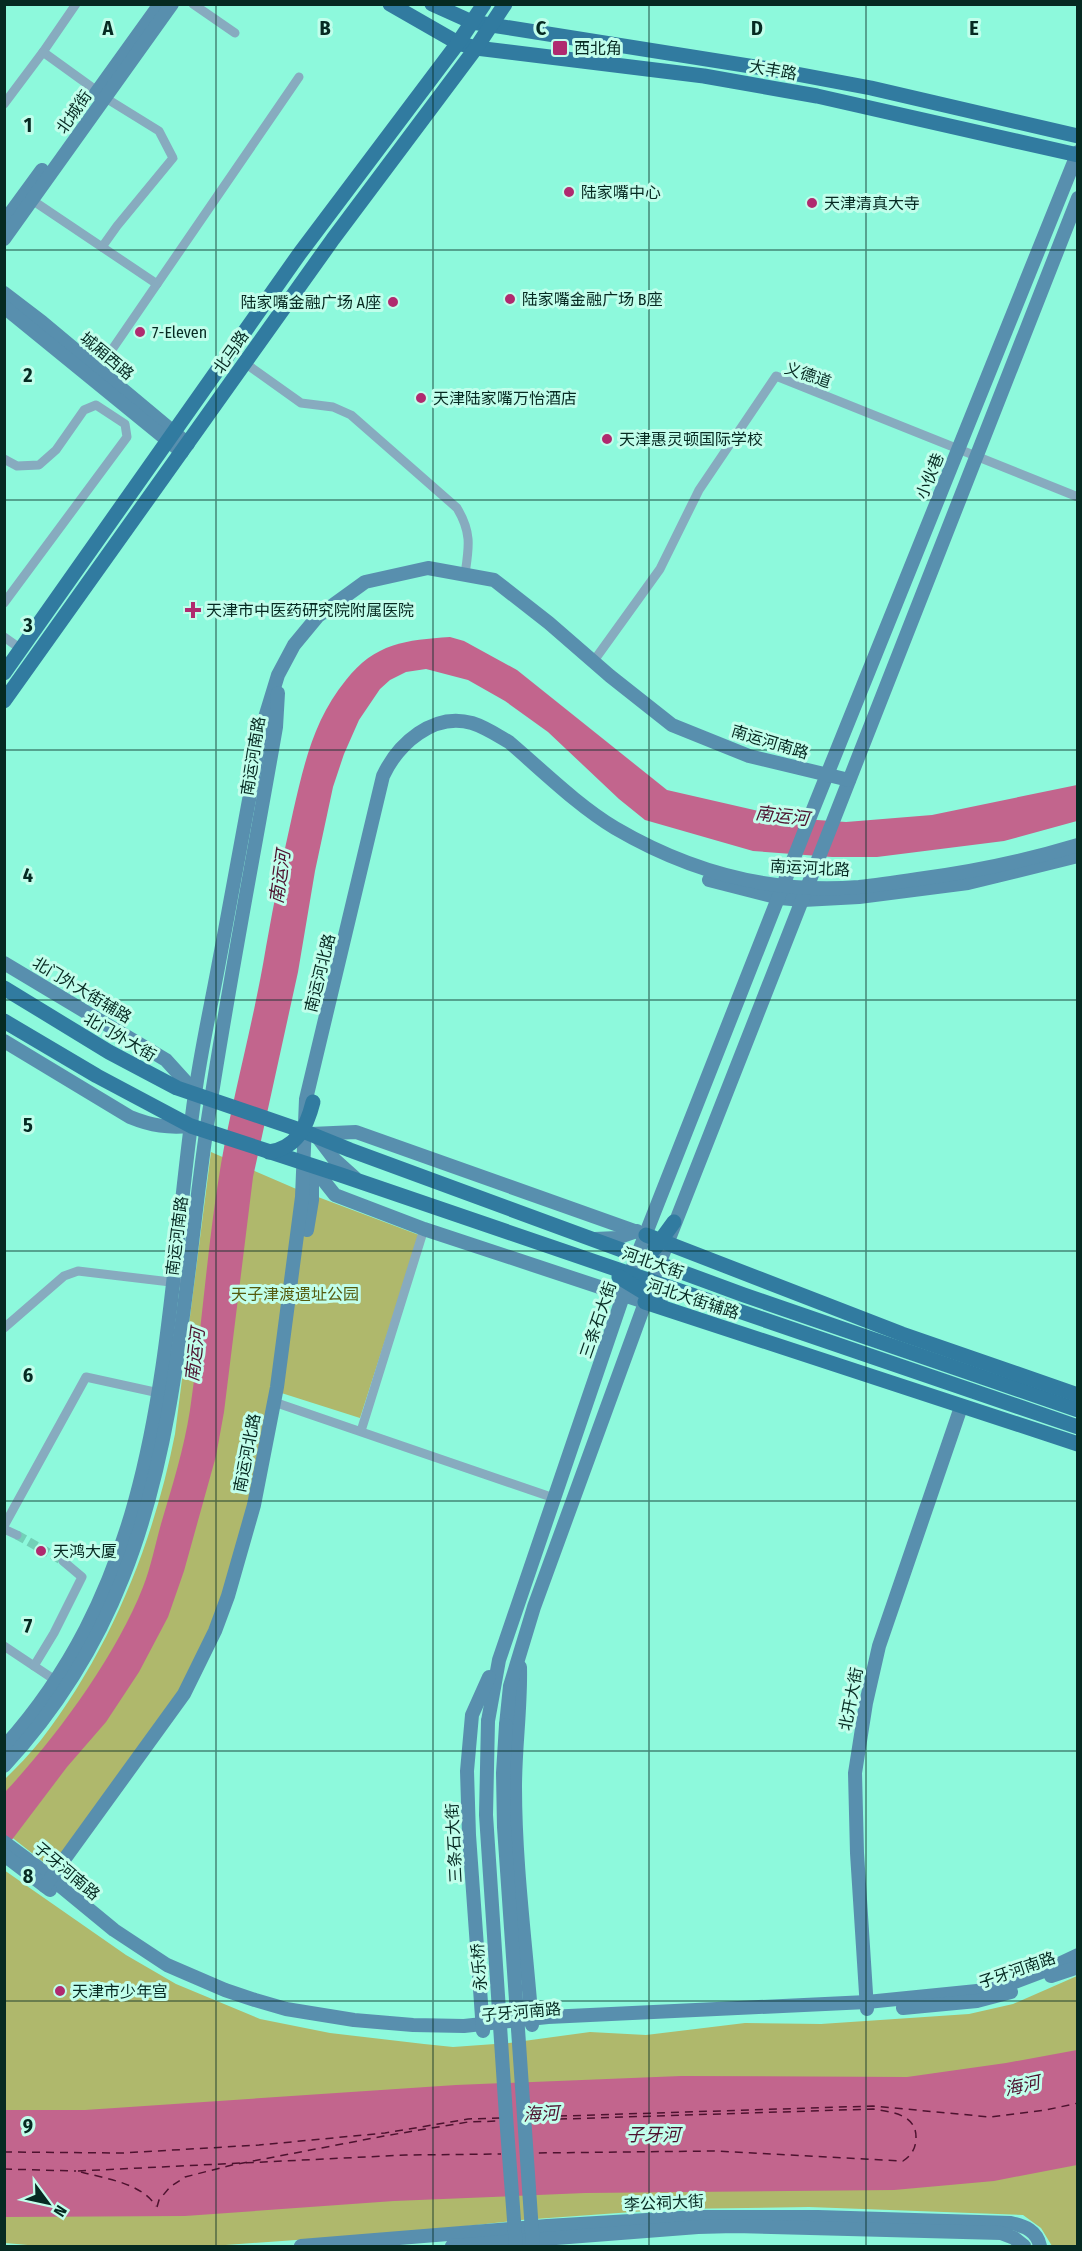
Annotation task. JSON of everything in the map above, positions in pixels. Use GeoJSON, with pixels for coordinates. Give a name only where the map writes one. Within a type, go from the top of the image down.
{"type":"FeatureCollection","features":[{"type":"Feature","properties":{"kind":"main road","name":"大丰路"},"geometry":{"type":"LineString","coordinates":[[390,4],[458,43],[476,48],[704,76],[817,96],[1077,154]]}},
{"type":"Feature","properties":{"kind":"main road","name":"大丰路"},"geometry":{"type":"LineString","coordinates":[[432,4],[472,22],[491,26],[775,70],[871,88],[1077,136]]}},
{"type":"Feature","properties":{"kind":"main road","name":"北马路"},"geometry":{"type":"LineString","coordinates":[[4,673],[307,243],[458,43],[484,4]]}},
{"type":"Feature","properties":{"kind":"main road","name":"北马路"},"geometry":{"type":"LineString","coordinates":[[4,701],[333,238],[476,48],[505,4]]}},
{"type":"Feature","properties":{"kind":"main road","name":"北门外大街"},"geometry":{"type":"LineString","coordinates":[[4,988],[138,1068],[177,1088],[218,1101]]}},
{"type":"Feature","properties":{"kind":"main road"},"geometry":{"type":"LineString","coordinates":[[4,1021],[96,1076],[191,1126],[358,1180],[638,1279],[669,1244],[674,1222]]}},
{"type":"Feature","properties":{"kind":"main road"},"geometry":{"type":"LineString","coordinates":[[269,1152],[288,1146],[311,1130],[310,1100]]}},
{"type":"Feature","properties":{"kind":"main road","name":"河北大街"},"geometry":{"type":"LineString","coordinates":[[218,1101],[278,1122],[311,1130],[594,1239],[638,1279],[1077,1426]]}},
{"type":"Feature","properties":{"kind":"main road"},"geometry":{"type":"LineString","coordinates":[[641,1234],[902,1334],[1077,1395]]}},
{"type":"Feature","properties":{"kind":"main road"},"geometry":{"type":"LineString","coordinates":[[669,1244],[693,1267],[719,1285]]}},
{"type":"Feature","properties":{"kind":"main road","name":"河北大街"},"geometry":{"type":"LineString","coordinates":[[638,1279],[660,1263],[1077,1410]]}},
{"type":"Feature","properties":{"kind":"main road","name":"河北大街辅路"},"geometry":{"type":"LineString","coordinates":[[638,1279],[676,1312],[1077,1444]]}},
{"type":"Feature","properties":{"kind":"street"},"geometry":{"type":"LineString","coordinates":[[4,104],[76,4]]}},
{"type":"Feature","properties":{"kind":"street","name":"北城街"},"geometry":{"type":"LineString","coordinates":[[4,239],[160,4]]}},
{"type":"Feature","properties":{"kind":"street","name":"北城街"},"geometry":{"type":"LineString","coordinates":[[4,222],[172,4]]}},
{"type":"Feature","properties":{"kind":"street"},"geometry":{"type":"LineString","coordinates":[[193,4],[235,33]]}},
{"type":"Feature","properties":{"kind":"street"},"geometry":{"type":"LineString","coordinates":[[43,52],[159,132],[173,158],[117,226],[102,248]]}},
{"type":"Feature","properties":{"kind":"street"},"geometry":{"type":"LineString","coordinates":[[98,370],[299,77]]}},
{"type":"Feature","properties":{"kind":"street","name":"小伙巷"},"geometry":{"type":"LineString","coordinates":[[794,862],[812,812],[1077,154]]}},
{"type":"Feature","properties":{"kind":"street","name":"小伙巷"},"geometry":{"type":"LineString","coordinates":[[805,894],[1077,198]]}},
{"type":"Feature","properties":{"kind":"street"},"geometry":{"type":"LineString","coordinates":[[32,200],[157,284]]}},
{"type":"Feature","properties":{"kind":"street","name":"城厢西路"},"geometry":{"type":"LineString","coordinates":[[4,293],[98,370],[171,437]]}},
{"type":"Feature","properties":{"kind":"street","name":"城厢西路"},"geometry":{"type":"LineString","coordinates":[[4,307],[185,448]]}},
{"type":"Feature","properties":{"kind":"street"},"geometry":{"type":"LineString","coordinates":[[245,363],[301,403],[333,407],[351,415],[457,508],[466,524],[469,542],[465,574]]}},
{"type":"Feature","properties":{"kind":"street","name":"义德道"},"geometry":{"type":"LineString","coordinates":[[593,662],[660,569],[699,490],[776,376],[1077,497]]}},
{"type":"Feature","properties":{"kind":"street"},"geometry":{"type":"LineString","coordinates":[[4,459],[16,466],[39,465],[56,450],[84,410],[96,405],[125,424],[127,436],[4,603]]}},
{"type":"Feature","properties":{"kind":"street","name":"南运河南路"},"geometry":{"type":"LineString","coordinates":[[4,1766],[39,1725],[90,1647],[123,1578],[143,1520],[155,1474],[180,1284],[195,1092],[263,724],[278,675],[294,645],[318,616],[365,582],[428,568],[494,580],[672,725],[749,756],[849,780]]}},
{"type":"Feature","properties":{"kind":"street"},"geometry":{"type":"LineString","coordinates":[[4,637],[21,649]]}},
{"type":"Feature","properties":{"kind":"street","name":"南运河南路"},"geometry":{"type":"LineString","coordinates":[[4,1748],[32,1714],[55,1680],[98,1605],[121,1549],[143,1478],[218,1101],[276,727],[278,675]]}},
{"type":"Feature","properties":{"kind":"street","name":"南运河北路"},"geometry":{"type":"LineString","coordinates":[[310,1100],[390,778],[405,753],[428,736],[441,732],[467,730],[487,738],[506,750],[574,809],[609,834],[678,869],[716,882],[782,893],[859,897],[968,884],[1077,856]]}},
{"type":"Feature","properties":{"kind":"street","name":"南运河北路"},"geometry":{"type":"LineString","coordinates":[[805,894],[968,872],[1041,856],[1077,845]]}},
{"type":"Feature","properties":{"kind":"street","name":"三条石大街"},"geometry":{"type":"LineString","coordinates":[[506,1725],[510,1686],[566,1517],[639,1320],[638,1279],[641,1234],[654,1215],[794,862]]}},
{"type":"Feature","properties":{"kind":"street"},"geometry":{"type":"LineString","coordinates":[[674,1222],[805,894]]}},
{"type":"Feature","properties":{"kind":"street","name":"北门外大街辅路"},"geometry":{"type":"LineString","coordinates":[[4,963],[166,1060],[195,1092]]}},
{"type":"Feature","properties":{"kind":"street"},"geometry":{"type":"LineString","coordinates":[[4,1041],[130,1117],[151,1126],[170,1128],[191,1126]]}},
{"type":"Feature","properties":{"kind":"street"},"geometry":{"type":"LineString","coordinates":[[278,1122],[297,1116],[310,1100]]}},
{"type":"Feature","properties":{"kind":"street"},"geometry":{"type":"LineString","coordinates":[[311,1130],[343,1168],[358,1180]]}},
{"type":"Feature","properties":{"kind":"street"},"geometry":{"type":"LineString","coordinates":[[311,1130],[356,1132],[641,1234]]}},
{"type":"Feature","properties":{"kind":"street","name":"南运河北路"},"geometry":{"type":"LineString","coordinates":[[51,1885],[184,1694],[206,1652],[228,1596],[254,1505],[278,1403],[312,1200],[308,1164],[311,1130]]}},
{"type":"Feature","properties":{"kind":"street","name":"河北大街辅路"},"geometry":{"type":"LineString","coordinates":[[308,1164],[335,1195],[424,1228],[638,1279]]}},
{"type":"Feature","properties":{"kind":"street"},"geometry":{"type":"LineString","coordinates":[[361,1431],[424,1228]]}},
{"type":"Feature","properties":{"kind":"street"},"geometry":{"type":"LineString","coordinates":[[594,1239],[641,1234]]}},
{"type":"Feature","properties":{"kind":"street"},"geometry":{"type":"LineString","coordinates":[[660,1263],[669,1244]]}},
{"type":"Feature","properties":{"kind":"street"},"geometry":{"type":"LineString","coordinates":[[4,1328],[64,1276],[78,1271],[180,1284]]}},
{"type":"Feature","properties":{"kind":"street","name":"三条石大街"},"geometry":{"type":"LineString","coordinates":[[483,2028],[466,1771],[472,1714],[499,1659],[554,1498],[638,1279]]}},
{"type":"Feature","properties":{"kind":"street"},"geometry":{"type":"LineString","coordinates":[[17,1535],[4,1528],[86,1377],[159,1393]]}},
{"type":"Feature","properties":{"kind":"street"},"geometry":{"type":"LineString","coordinates":[[278,1403],[554,1498]]}},
{"type":"Feature","properties":{"kind":"street","name":"北开大街"},"geometry":{"type":"LineString","coordinates":[[867,2007],[857,1852],[856,1761],[879,1646],[961,1407]]}},
{"type":"Feature","properties":{"kind":"street"},"geometry":{"type":"LineString","coordinates":[[34,1666],[54,1633],[81,1576],[63,1561]]}},
{"type":"Feature","properties":{"kind":"street"},"geometry":{"type":"LineString","coordinates":[[4,1646],[55,1680]]}},
{"type":"Feature","properties":{"kind":"street","name":"三条石大街"},"geometry":{"type":"LineString","coordinates":[[520,1656],[521,1694],[515,1787],[531,2021]]}},
{"type":"Feature","properties":{"kind":"street","name":"三条石大街"},"geometry":{"type":"LineString","coordinates":[[488,1720],[499,1659]]}},
{"type":"Feature","properties":{"kind":"street","name":"永乐桥"},"geometry":{"type":"LineString","coordinates":[[488,1720],[485,1784],[487,1826],[516,2247]]}},
{"type":"Feature","properties":{"kind":"street","name":"永乐桥"},"geometry":{"type":"LineString","coordinates":[[506,1725],[503,1773],[505,1847],[533,2247]]}},
{"type":"Feature","properties":{"kind":"street","name":"子牙河南路"},"geometry":{"type":"LineString","coordinates":[[7,1851],[51,1885],[103,1932],[149,1963],[198,1988],[250,2008],[355,2029],[466,2034],[483,2028],[531,2021],[977,2001],[1013,1991],[1077,1966]]}},
{"type":"Feature","properties":{"kind":"street","name":"子牙河南路"},"geometry":{"type":"LineString","coordinates":[[867,2007],[977,1991],[1012,1983],[1077,1955]]}},
{"type":"Feature","properties":{"kind":"street","name":"李公祠大街"},"geometry":{"type":"LineString","coordinates":[[548,2237],[697,2217],[773,2216],[1011,2223],[1029,2229],[1036,2235],[1040,2247]]}},
{"type":"Feature","properties":{"kind":"street","name":"李公祠大街"},"geometry":{"type":"LineString","coordinates":[[301,2247],[497,2240],[698,2227],[779,2226],[1001,2233],[1014,2238],[1022,2245]]}},
{"type":"Feature","properties":{"kind":"street","name":"李公祠大街"},"geometry":{"type":"LineString","coordinates":[[452,2247],[497,2240]]}},
{"type":"Feature","properties":{"kind":"green space","name":"天子津渡遗址公园"},"geometry":{"type":"Polygon","coordinates":[[[211,1152],[294,1188],[419,1235],[360,1418],[272,1390],[251,1494],[222,1599],[188,1678],[51,1868],[5,1832],[4,1780],[41,1740],[66,1706],[108,1633],[141,1556],[166,1475],[175,1434],[211,1152]]]}},
{"type":"Feature","properties":{"kind":"green space"},"geometry":{"type":"Polygon","coordinates":[[[4,1870],[126,1955],[176,1984],[260,2019],[330,2033],[453,2047],[509,2043],[590,2032],[646,2035],[745,2023],[821,2024],[969,2014],[1013,2004],[1077,1976],[1077,2246],[1052,2246],[1041,2228],[1023,2215],[809,2207],[674,2209],[521,2220],[422,2231],[212,2246],[39,2246],[5,2243],[4,1870]]]}},
{"type":"Feature","properties":{"kind":"water","name":"南运河"},"geometry":{"type":"Polygon","coordinates":[[[450,637],[464,641],[517,670],[667,790],[789,818],[846,822],[932,815],[1077,785],[1077,821],[1004,841],[877,857],[832,857],[753,851],[645,820],[619,799],[548,732],[505,701],[468,680],[426,669],[406,672],[390,680],[380,689],[359,720],[333,787],[315,871],[298,972],[253,1177],[224,1412],[216,1456],[184,1571],[168,1617],[139,1672],[106,1722],[67,1767],[5,1849],[5,1792],[64,1722],[101,1668],[131,1613],[151,1564],[190,1410],[221,1164],[301,777],[318,726],[346,680],[368,658],[405,642],[450,637]]]}},
{"type":"Feature","properties":{"kind":"water","name":"子牙河"},"geometry":{"type":"Polygon","coordinates":[[[1077,2050],[1077,2165],[994,2181],[894,2190],[585,2193],[394,2201],[185,2216],[5,2217],[5,2110],[85,2110],[456,2085],[681,2076],[907,2077],[1077,2050]]]}},
{"type":"Feature","properties":{"kind":"ferry route"},"geometry":{"type":"LineString","coordinates":[[531,2117],[873,2106],[990,2117],[1046,2110],[1078,2103]]}},
{"type":"Feature","properties":{"kind":"ferry route"},"geometry":{"type":"LineString","coordinates":[[531,2120],[873,2109],[895,2113],[907,2119],[912,2123],[916,2137],[913,2151],[903,2161],[714,2151],[533,2153]]}},
{"type":"Feature","properties":{"kind":"ferry route"},"geometry":{"type":"LineString","coordinates":[[4,2152],[123,2153],[259,2145],[385,2133],[468,2119],[500,2118]]}},
{"type":"Feature","properties":{"kind":"ferry route"},"geometry":{"type":"LineString","coordinates":[[157,2207],[159,2200],[170,2187],[185,2177],[232,2165],[468,2122],[499,2121]]}},
{"type":"Feature","properties":{"kind":"ferry route"},"geometry":{"type":"LineString","coordinates":[[78,2171],[406,2155],[501,2154]]}},
{"type":"Feature","properties":{"kind":"ferry route"},"geometry":{"type":"LineString","coordinates":[[4,2169],[76,2171]]}},
{"type":"Feature","properties":{"kind":"ferry route"},"geometry":{"type":"LineString","coordinates":[[81,2172],[133,2187],[150,2198],[156,2206]]}},
{"type":"Feature","properties":{"kind":"tunnel"},"geometry":{"type":"LineString","coordinates":[[17,1535],[63,1561]]}},
{"type":"Feature","properties":{"kind":"place","name":"西北角"},"geometry":{"type":"Point","coordinates":[560,48]}},
{"type":"Feature","properties":{"kind":"place","name":"陆家嘴中心"},"geometry":{"type":"Point","coordinates":[569,192]}},
{"type":"Feature","properties":{"kind":"place","name":"天津清真大寺"},"geometry":{"type":"Point","coordinates":[812,203]}},
{"type":"Feature","properties":{"kind":"place","name":"陆家嘴金融广场 B座"},"geometry":{"type":"Point","coordinates":[510,299]}},
{"type":"Feature","properties":{"kind":"place","name":"陆家嘴金融广场 A座"},"geometry":{"type":"Point","coordinates":[393,302]}},
{"type":"Feature","properties":{"kind":"place","name":"7-Eleven"},"geometry":{"type":"Point","coordinates":[140,332]}},
{"type":"Feature","properties":{"kind":"place","name":"天津陆家嘴万怡酒店"},"geometry":{"type":"Point","coordinates":[421,398]}},
{"type":"Feature","properties":{"kind":"place","name":"天津惠灵顿国际学校"},"geometry":{"type":"Point","coordinates":[607,439]}},
{"type":"Feature","properties":{"kind":"place","name":"天津市中医药研究院附属医院"},"geometry":{"type":"Point","coordinates":[193,610]}},
{"type":"Feature","properties":{"kind":"place","name":"天鸿大厦"},"geometry":{"type":"Point","coordinates":[41,1551]}},
{"type":"Feature","properties":{"kind":"place","name":"天津市少年宫"},"geometry":{"type":"Point","coordinates":[60,1991]}},
{"type":"Feature","properties":{"kind":"water label","name":"海河"},"geometry":{"type":"Point","coordinates":[1022,2086]}},
{"type":"Feature","properties":{"kind":"water label","name":"海河"},"geometry":{"type":"Point","coordinates":[541,2114]}}]}
